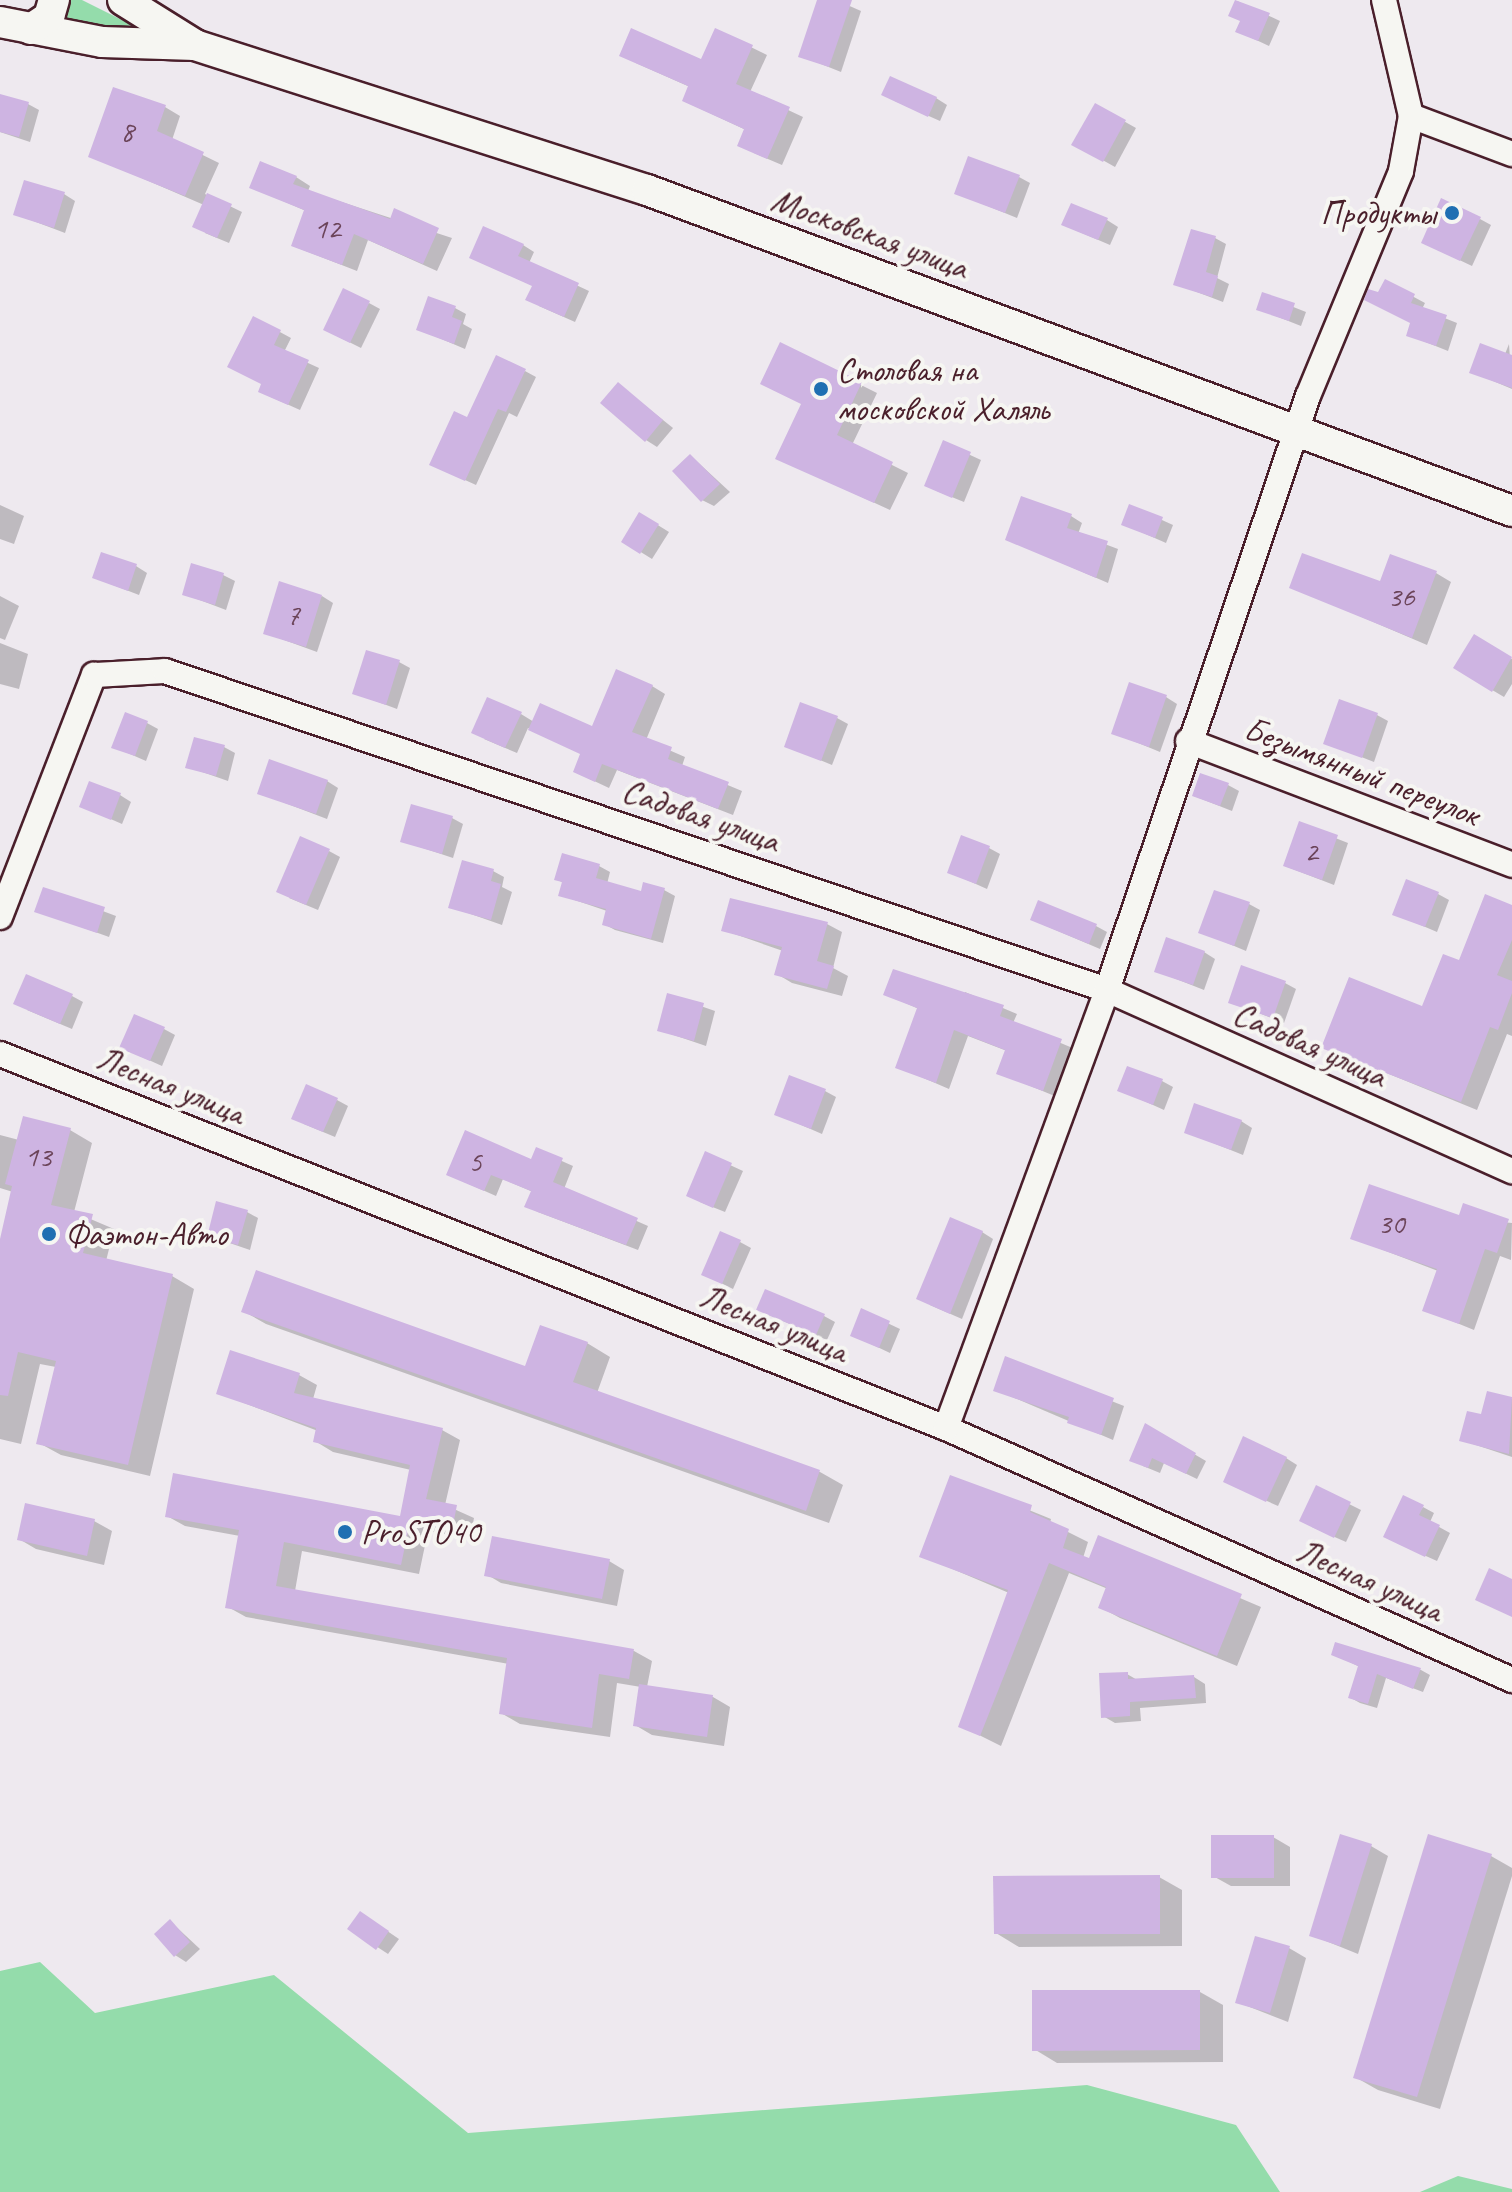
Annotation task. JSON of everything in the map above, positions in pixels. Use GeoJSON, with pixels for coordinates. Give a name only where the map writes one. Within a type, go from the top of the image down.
{"type":"FeatureCollection","features":[{"type":"Feature","properties":{"kind":"main road"},"geometry":{"type":"LineString","coordinates":[[31,29],[49,17],[54,0]]}},
{"type":"Feature","properties":{"kind":"main road","name":"Московская улица"},"geometry":{"type":"LineString","coordinates":[[123,0],[195,45],[647,190],[1512,511]]}},
{"type":"Feature","properties":{"kind":"main road","name":"Московская улица"},"geometry":{"type":"LineString","coordinates":[[0,22],[102,42],[195,45]]}},
{"type":"Feature","properties":{"kind":"street"},"geometry":{"type":"LineString","coordinates":[[946,1428],[1107,990],[1188,741],[1297,431],[1401,171],[1411,116],[1384,0]]}},
{"type":"Feature","properties":{"kind":"street"},"geometry":{"type":"LineString","coordinates":[[1411,116],[1512,154]]}},
{"type":"Feature","properties":{"kind":"street","name":"Садовая улица"},"geometry":{"type":"LineString","coordinates":[[0,917],[94,675],[165,671],[1107,990],[1512,1171]]}},
{"type":"Feature","properties":{"kind":"street","name":"Безымянный переулок"},"geometry":{"type":"LineString","coordinates":[[1188,741],[1512,865]]}},
{"type":"Feature","properties":{"kind":"street","name":"Лесная улица"},"geometry":{"type":"LineString","coordinates":[[0,1054],[946,1428],[1512,1680]]}},
{"type":"Feature","properties":{"kind":"green space"},"geometry":{"type":"Polygon","coordinates":[[[69,0],[82,0],[142,30],[57,24],[69,0]]]}},
{"type":"Feature","properties":{"kind":"green space"},"geometry":{"type":"Polygon","coordinates":[[[40,1962],[95,2013],[274,1975],[468,2133],[1087,2085],[1236,2125],[1280,2192],[0,2192],[0,1971],[40,1962]]]}},
{"type":"Feature","properties":{"kind":"green space"},"geometry":{"type":"Polygon","coordinates":[[[1458,2176],[1512,2189],[1512,2192],[1420,2192],[1458,2176]]]}},
{"type":"Feature","properties":{"kind":"building"},"geometry":{"type":"Polygon","coordinates":[[[817,0],[852,0],[829,67],[798,57],[817,0]]]}},
{"type":"Feature","properties":{"kind":"building"},"geometry":{"type":"Polygon","coordinates":[[[1235,0],[1270,13],[1258,41],[1235,32],[1240,21],[1228,16],[1235,0]]]}},
{"type":"Feature","properties":{"kind":"building"},"geometry":{"type":"Polygon","coordinates":[[[631,28],[701,59],[715,28],[753,45],[736,84],[790,107],[767,159],[737,146],[744,129],[682,101],[688,86],[619,56],[631,28]]]}},
{"type":"Feature","properties":{"kind":"building"},"geometry":{"type":"Polygon","coordinates":[[[890,76],[937,97],[928,117],[881,95],[890,76]]]}},
{"type":"Feature","properties":{"kind":"building"},"geometry":{"type":"Polygon","coordinates":[[[113,87],[166,105],[157,131],[204,152],[185,196],[88,157],[113,87]]]}},
{"type":"Feature","properties":{"kind":"building"},"geometry":{"type":"Polygon","coordinates":[[[0,94],[29,102],[19,137],[0,132],[0,94]]]}},
{"type":"Feature","properties":{"kind":"building"},"geometry":{"type":"Polygon","coordinates":[[[1095,103],[1126,120],[1103,162],[1071,145],[1095,103]]]}},
{"type":"Feature","properties":{"kind":"building"},"geometry":{"type":"Polygon","coordinates":[[[968,156],[1020,175],[1005,213],[954,194],[968,156]]]}},
{"type":"Feature","properties":{"kind":"building"},"geometry":{"type":"Polygon","coordinates":[[[260,161],[297,176],[293,184],[390,219],[394,208],[439,228],[423,264],[354,234],[342,265],[291,246],[304,210],[249,188],[260,161]]]}},
{"type":"Feature","properties":{"kind":"building"},"geometry":{"type":"Polygon","coordinates":[[[24,180],[65,192],[54,228],[13,215],[24,180]]]}},
{"type":"Feature","properties":{"kind":"building"},"geometry":{"type":"Polygon","coordinates":[[[207,193],[232,204],[217,238],[192,227],[207,193]]]}},
{"type":"Feature","properties":{"kind":"building"},"geometry":{"type":"Polygon","coordinates":[[[1441,198],[1481,217],[1460,261],[1421,243],[1441,198]]]}},
{"type":"Feature","properties":{"kind":"building"},"geometry":{"type":"Polygon","coordinates":[[[1071,203],[1108,218],[1098,240],[1061,225],[1071,203]]]}},
{"type":"Feature","properties":{"kind":"building"},"geometry":{"type":"Polygon","coordinates":[[[483,226],[524,244],[518,256],[579,283],[564,317],[525,300],[532,286],[469,258],[483,226]]]}},
{"type":"Feature","properties":{"kind":"building"},"geometry":{"type":"Polygon","coordinates":[[[1191,229],[1216,236],[1206,272],[1218,276],[1212,297],[1173,285],[1191,229]]]}},
{"type":"Feature","properties":{"kind":"building"},"geometry":{"type":"Polygon","coordinates":[[[1385,279],[1415,294],[1411,303],[1447,315],[1436,346],[1406,336],[1410,323],[1364,300],[1368,289],[1378,292],[1385,279]]]}},
{"type":"Feature","properties":{"kind":"building"},"geometry":{"type":"Polygon","coordinates":[[[343,288],[370,301],[350,343],[323,330],[343,288]]]}},
{"type":"Feature","properties":{"kind":"building"},"geometry":{"type":"Polygon","coordinates":[[[1262,292],[1295,303],[1289,321],[1256,310],[1262,292]]]}},
{"type":"Feature","properties":{"kind":"building"},"geometry":{"type":"Polygon","coordinates":[[[428,296],[456,306],[452,317],[462,321],[454,344],[416,330],[428,296]]]}},
{"type":"Feature","properties":{"kind":"building"},"geometry":{"type":"Polygon","coordinates":[[[253,316],[281,330],[274,345],[309,360],[288,405],[258,392],[261,384],[227,367],[253,316]]]}},
{"type":"Feature","properties":{"kind":"building"},"geometry":{"type":"Polygon","coordinates":[[[780,342],[862,382],[837,435],[893,462],[874,503],[775,459],[801,404],[760,384],[780,342]]]}},
{"type":"Feature","properties":{"kind":"building"},"geometry":{"type":"Polygon","coordinates":[[[1480,343],[1512,355],[1512,388],[1469,373],[1480,343]]]}},
{"type":"Feature","properties":{"kind":"building"},"geometry":{"type":"Polygon","coordinates":[[[496,355],[526,369],[506,412],[498,409],[465,481],[429,465],[454,411],[467,417],[496,355]]]}},
{"type":"Feature","properties":{"kind":"building"},"geometry":{"type":"Polygon","coordinates":[[[618,382],[663,420],[645,442],[600,403],[618,382]]]}},
{"type":"Feature","properties":{"kind":"building"},"geometry":{"type":"Polygon","coordinates":[[[943,440],[971,452],[952,498],[924,486],[943,440]]]}},
{"type":"Feature","properties":{"kind":"building"},"geometry":{"type":"Polygon","coordinates":[[[690,454],[720,484],[701,502],[672,471],[690,454]]]}},
{"type":"Feature","properties":{"kind":"building"},"geometry":{"type":"Polygon","coordinates":[[[1021,496],[1072,514],[1067,528],[1108,541],[1096,578],[1005,540],[1021,496]]]}},
{"type":"Feature","properties":{"kind":"building"},"geometry":{"type":"Polygon","coordinates":[[[1129,504],[1163,517],[1155,538],[1121,525],[1129,504]]]}},
{"type":"Feature","properties":{"kind":"building"},"geometry":{"type":"Polygon","coordinates":[[[639,512],[659,524],[640,554],[621,542],[639,512]]]}},
{"type":"Feature","properties":{"kind":"building"},"geometry":{"type":"Polygon","coordinates":[[[101,552],[137,564],[128,591],[92,578],[101,552]]]}},
{"type":"Feature","properties":{"kind":"building"},"geometry":{"type":"Polygon","coordinates":[[[1302,553],[1380,581],[1390,554],[1437,571],[1412,638],[1289,588],[1302,553]]]}},
{"type":"Feature","properties":{"kind":"building"},"geometry":{"type":"Polygon","coordinates":[[[191,563],[224,573],[215,605],[182,595],[191,563]]]}},
{"type":"Feature","properties":{"kind":"building"},"geometry":{"type":"Polygon","coordinates":[[[279,581],[322,595],[306,647],[263,634],[279,581]]]}},
{"type":"Feature","properties":{"kind":"building"},"geometry":{"type":"Polygon","coordinates":[[[1474,634],[1512,657],[1492,692],[1453,668],[1474,634]]]}},
{"type":"Feature","properties":{"kind":"building"},"geometry":{"type":"Polygon","coordinates":[[[366,650],[400,660],[386,705],[352,694],[366,650]]]}},
{"type":"Feature","properties":{"kind":"building"},"geometry":{"type":"Polygon","coordinates":[[[616,669],[653,685],[632,732],[672,747],[668,759],[729,782],[718,809],[602,764],[595,782],[573,772],[580,754],[528,730],[540,703],[592,726],[616,669]]]}},
{"type":"Feature","properties":{"kind":"building"},"geometry":{"type":"Polygon","coordinates":[[[1129,682],[1167,695],[1149,747],[1111,734],[1129,682]]]}},
{"type":"Feature","properties":{"kind":"building"},"geometry":{"type":"Polygon","coordinates":[[[487,697],[522,712],[505,748],[471,733],[487,697]]]}},
{"type":"Feature","properties":{"kind":"building"},"geometry":{"type":"Polygon","coordinates":[[[1339,699],[1378,713],[1362,758],[1323,744],[1339,699]]]}},
{"type":"Feature","properties":{"kind":"building"},"geometry":{"type":"Polygon","coordinates":[[[800,702],[838,716],[821,761],[784,747],[800,702]]]}},
{"type":"Feature","properties":{"kind":"building"},"geometry":{"type":"Polygon","coordinates":[[[125,712],[148,721],[135,756],[111,748],[125,712]]]}},
{"type":"Feature","properties":{"kind":"building"},"geometry":{"type":"Polygon","coordinates":[[[194,737],[225,745],[216,776],[185,768],[194,737]]]}},
{"type":"Feature","properties":{"kind":"building"},"geometry":{"type":"Polygon","coordinates":[[[269,759],[328,780],[316,814],[257,794],[269,759]]]}},
{"type":"Feature","properties":{"kind":"building"},"geometry":{"type":"Polygon","coordinates":[[[1200,773],[1229,783],[1220,806],[1192,796],[1200,773]]]}},
{"type":"Feature","properties":{"kind":"building"},"geometry":{"type":"Polygon","coordinates":[[[89,781],[121,793],[111,820],[79,807],[89,781]]]}},
{"type":"Feature","properties":{"kind":"building"},"geometry":{"type":"Polygon","coordinates":[[[411,804],[453,816],[442,854],[400,842],[411,804]]]}},
{"type":"Feature","properties":{"kind":"building"},"geometry":{"type":"Polygon","coordinates":[[[1299,821],[1338,835],[1322,880],[1283,866],[1299,821]]]}},
{"type":"Feature","properties":{"kind":"building"},"geometry":{"type":"Polygon","coordinates":[[[961,835],[990,846],[976,884],[947,873],[961,835]]]}},
{"type":"Feature","properties":{"kind":"building"},"geometry":{"type":"Polygon","coordinates":[[[300,836],[330,849],[306,905],[276,892],[300,836]]]}},
{"type":"Feature","properties":{"kind":"building"},"geometry":{"type":"Polygon","coordinates":[[[562,853],[600,864],[596,878],[641,891],[643,882],[665,888],[651,939],[602,925],[606,909],[558,896],[562,882],[554,880],[562,853]]]}},
{"type":"Feature","properties":{"kind":"building"},"geometry":{"type":"Polygon","coordinates":[[[462,860],[494,869],[491,881],[501,884],[491,920],[448,908],[462,860]]]}},
{"type":"Feature","properties":{"kind":"building"},"geometry":{"type":"Polygon","coordinates":[[[1406,879],[1439,892],[1425,927],[1392,915],[1406,879]]]}},
{"type":"Feature","properties":{"kind":"building"},"geometry":{"type":"Polygon","coordinates":[[[43,887],[105,907],[97,933],[34,912],[43,887]]]}},
{"type":"Feature","properties":{"kind":"building"},"geometry":{"type":"Polygon","coordinates":[[[1214,890],[1250,902],[1234,946],[1198,933],[1214,890]]]}},
{"type":"Feature","properties":{"kind":"building"},"geometry":{"type":"Polygon","coordinates":[[[1485,894],[1512,905],[1512,940],[1497,975],[1512,981],[1512,993],[1498,1030],[1490,1027],[1461,1102],[1321,1048],[1349,977],[1422,1006],[1443,954],[1459,960],[1485,894]]]}},
{"type":"Feature","properties":{"kind":"building"},"geometry":{"type":"Polygon","coordinates":[[[730,898],[828,922],[817,961],[834,966],[827,989],[774,975],[782,947],[721,931],[730,898]]]}},
{"type":"Feature","properties":{"kind":"building"},"geometry":{"type":"Polygon","coordinates":[[[1038,900],[1097,924],[1089,944],[1030,920],[1038,900]]]}},
{"type":"Feature","properties":{"kind":"building"},"geometry":{"type":"Polygon","coordinates":[[[1166,937],[1205,951],[1193,985],[1154,972],[1166,937]]]}},
{"type":"Feature","properties":{"kind":"building"},"geometry":{"type":"Polygon","coordinates":[[[1241,965],[1286,981],[1273,1018],[1228,1003],[1241,965]]]}},
{"type":"Feature","properties":{"kind":"building"},"geometry":{"type":"Polygon","coordinates":[[[893,969],[1004,1005],[1000,1016],[1062,1039],[1043,1091],[996,1074],[1005,1050],[954,1030],[936,1083],[895,1068],[917,1008],[883,995],[893,969]]]}},
{"type":"Feature","properties":{"kind":"building"},"geometry":{"type":"Polygon","coordinates":[[[26,974],[73,994],[60,1024],[13,1004],[26,974]]]}},
{"type":"Feature","properties":{"kind":"building"},"geometry":{"type":"Polygon","coordinates":[[[667,993],[704,1003],[694,1041],[657,1031],[667,993]]]}},
{"type":"Feature","properties":{"kind":"building"},"geometry":{"type":"Polygon","coordinates":[[[134,1014],[165,1027],[150,1061],[119,1048],[134,1014]]]}},
{"type":"Feature","properties":{"kind":"building"},"geometry":{"type":"Polygon","coordinates":[[[1127,1066],[1163,1079],[1153,1105],[1117,1091],[1127,1066]]]}},
{"type":"Feature","properties":{"kind":"building"},"geometry":{"type":"Polygon","coordinates":[[[789,1075],[826,1089],[811,1129],[774,1115],[789,1075]]]}},
{"type":"Feature","properties":{"kind":"building"},"geometry":{"type":"Polygon","coordinates":[[[306,1084],[338,1098],[323,1132],[291,1119],[306,1084]]]}},
{"type":"Feature","properties":{"kind":"building"},"geometry":{"type":"Polygon","coordinates":[[[1194,1103],[1242,1120],[1231,1150],[1184,1133],[1194,1103]]]}},
{"type":"Feature","properties":{"kind":"building"},"geometry":{"type":"Polygon","coordinates":[[[23,1116],[71,1128],[51,1205],[93,1214],[83,1253],[173,1274],[128,1465],[36,1444],[56,1361],[18,1352],[8,1396],[0,1395],[0,1239],[12,1186],[5,1184],[23,1116]]]}},
{"type":"Feature","properties":{"kind":"building"},"geometry":{"type":"Polygon","coordinates":[[[465,1130],[531,1159],[536,1147],[563,1158],[553,1182],[638,1218],[626,1245],[524,1207],[531,1191],[491,1175],[484,1191],[446,1175],[465,1130]]]}},
{"type":"Feature","properties":{"kind":"building"},"geometry":{"type":"Polygon","coordinates":[[[705,1151],[732,1163],[713,1208],[686,1196],[705,1151]]]}},
{"type":"Feature","properties":{"kind":"building"},"geometry":{"type":"Polygon","coordinates":[[[1369,1184],[1459,1215],[1463,1203],[1509,1219],[1497,1253],[1485,1249],[1459,1324],[1422,1311],[1437,1269],[1350,1239],[1369,1184]]]}},
{"type":"Feature","properties":{"kind":"building"},"geometry":{"type":"Polygon","coordinates":[[[216,1201],[248,1210],[238,1245],[207,1237],[216,1201]]]}},
{"type":"Feature","properties":{"kind":"building"},"geometry":{"type":"Polygon","coordinates":[[[950,1217],[983,1231],[950,1314],[916,1299],[950,1217]]]}},
{"type":"Feature","properties":{"kind":"building"},"geometry":{"type":"Polygon","coordinates":[[[720,1231],[741,1240],[722,1284],[701,1275],[720,1231]]]}},
{"type":"Feature","properties":{"kind":"building"},"geometry":{"type":"Polygon","coordinates":[[[256,1270],[525,1366],[540,1325],[588,1342],[573,1382],[820,1470],[806,1511],[241,1312],[256,1270]]]}},
{"type":"Feature","properties":{"kind":"building"},"geometry":{"type":"Polygon","coordinates":[[[765,1289],[825,1314],[816,1335],[756,1310],[765,1289]]]}},
{"type":"Feature","properties":{"kind":"building"},"geometry":{"type":"Polygon","coordinates":[[[861,1308],[890,1321],[879,1348],[850,1336],[861,1308]]]}},
{"type":"Feature","properties":{"kind":"building"},"geometry":{"type":"Polygon","coordinates":[[[230,1350],[300,1373],[294,1393],[443,1428],[426,1499],[457,1505],[452,1530],[410,1522],[401,1565],[284,1542],[276,1586],[634,1649],[629,1679],[599,1674],[592,1728],[499,1714],[507,1658],[225,1608],[239,1530],[165,1517],[173,1473],[400,1516],[410,1465],[313,1442],[316,1428],[216,1394],[230,1350]]]}},
{"type":"Feature","properties":{"kind":"building"},"geometry":{"type":"Polygon","coordinates":[[[1005,1356],[1114,1398],[1101,1435],[1067,1423],[1069,1417],[993,1391],[1005,1356]]]}},
{"type":"Feature","properties":{"kind":"building"},"geometry":{"type":"Polygon","coordinates":[[[1487,1391],[1512,1397],[1509,1454],[1459,1441],[1467,1411],[1481,1414],[1487,1391]]]}},
{"type":"Feature","properties":{"kind":"building"},"geometry":{"type":"Polygon","coordinates":[[[1145,1423],[1196,1453],[1186,1474],[1152,1458],[1148,1468],[1129,1461],[1145,1423]]]}},
{"type":"Feature","properties":{"kind":"building"},"geometry":{"type":"Polygon","coordinates":[[[1243,1436],[1287,1457],[1266,1502],[1223,1482],[1243,1436]]]}},
{"type":"Feature","properties":{"kind":"building"},"geometry":{"type":"Polygon","coordinates":[[[950,1475],[1032,1505],[1030,1512],[1069,1529],[1063,1548],[1089,1558],[1098,1535],[1242,1594],[1217,1656],[1098,1608],[1106,1587],[1049,1563],[980,1736],[958,1727],[1008,1590],[919,1557],[950,1475]]]}},
{"type":"Feature","properties":{"kind":"building"},"geometry":{"type":"Polygon","coordinates":[[[1316,1485],[1351,1502],[1334,1538],[1299,1521],[1316,1485]]]}},
{"type":"Feature","properties":{"kind":"building"},"geometry":{"type":"Polygon","coordinates":[[[1403,1495],[1424,1505],[1419,1515],[1440,1525],[1425,1557],[1383,1537],[1403,1495]]]}},
{"type":"Feature","properties":{"kind":"building"},"geometry":{"type":"Polygon","coordinates":[[[25,1503],[95,1519],[87,1556],[17,1540],[25,1503]]]}},
{"type":"Feature","properties":{"kind":"building"},"geometry":{"type":"Polygon","coordinates":[[[492,1536],[610,1559],[602,1599],[484,1576],[492,1536]]]}},
{"type":"Feature","properties":{"kind":"building"},"geometry":{"type":"Polygon","coordinates":[[[1489,1568],[1512,1579],[1512,1617],[1475,1600],[1489,1568]]]}},
{"type":"Feature","properties":{"kind":"building"},"geometry":{"type":"Polygon","coordinates":[[[1335,1642],[1421,1668],[1413,1689],[1377,1674],[1368,1704],[1348,1698],[1358,1666],[1331,1655],[1335,1642]]]}},
{"type":"Feature","properties":{"kind":"building"},"geometry":{"type":"Polygon","coordinates":[[[1128,1672],[1128,1679],[1194,1675],[1196,1698],[1130,1702],[1130,1716],[1101,1718],[1099,1673],[1128,1672]]]}},
{"type":"Feature","properties":{"kind":"building"},"geometry":{"type":"Polygon","coordinates":[[[639,1684],[713,1695],[707,1737],[633,1726],[639,1684]]]}},
{"type":"Feature","properties":{"kind":"building"},"geometry":{"type":"Polygon","coordinates":[[[1340,1834],[1372,1844],[1340,1946],[1309,1936],[1340,1834]]]}},
{"type":"Feature","properties":{"kind":"building"},"geometry":{"type":"Polygon","coordinates":[[[1428,1834],[1492,1854],[1417,2097],[1353,2078],[1428,1834]]]}},
{"type":"Feature","properties":{"kind":"building"},"geometry":{"type":"Polygon","coordinates":[[[1211,1835],[1274,1835],[1274,1878],[1211,1878],[1211,1835]]]}},
{"type":"Feature","properties":{"kind":"building"},"geometry":{"type":"Polygon","coordinates":[[[1160,1875],[1160,1934],[994,1934],[993,1876],[1160,1875]]]}},
{"type":"Feature","properties":{"kind":"building"},"geometry":{"type":"Polygon","coordinates":[[[360,1911],[389,1931],[376,1950],[347,1929],[360,1911]]]}},
{"type":"Feature","properties":{"kind":"building"},"geometry":{"type":"Polygon","coordinates":[[[170,1919],[190,1942],[174,1957],[154,1934],[170,1919]]]}},
{"type":"Feature","properties":{"kind":"building"},"geometry":{"type":"Polygon","coordinates":[[[1255,1936],[1290,1946],[1270,2013],[1235,2003],[1255,1936]]]}},
{"type":"Feature","properties":{"kind":"building"},"geometry":{"type":"Polygon","coordinates":[[[1032,1990],[1200,1990],[1200,2050],[1032,2051],[1032,1990]]]}},
{"type":"Feature","properties":{"kind":"place","name":"Продукты"},"geometry":{"type":"Point","coordinates":[1452,213]}},
{"type":"Feature","properties":{"kind":"place","name":"Столовая на московской Халяль"},"geometry":{"type":"Point","coordinates":[821,389]}},
{"type":"Feature","properties":{"kind":"place","name":"Фаэтон-Авто"},"geometry":{"type":"Point","coordinates":[49,1234]}},
{"type":"Feature","properties":{"kind":"place","name":"ProSTO40"},"geometry":{"type":"Point","coordinates":[345,1532]}}]}
